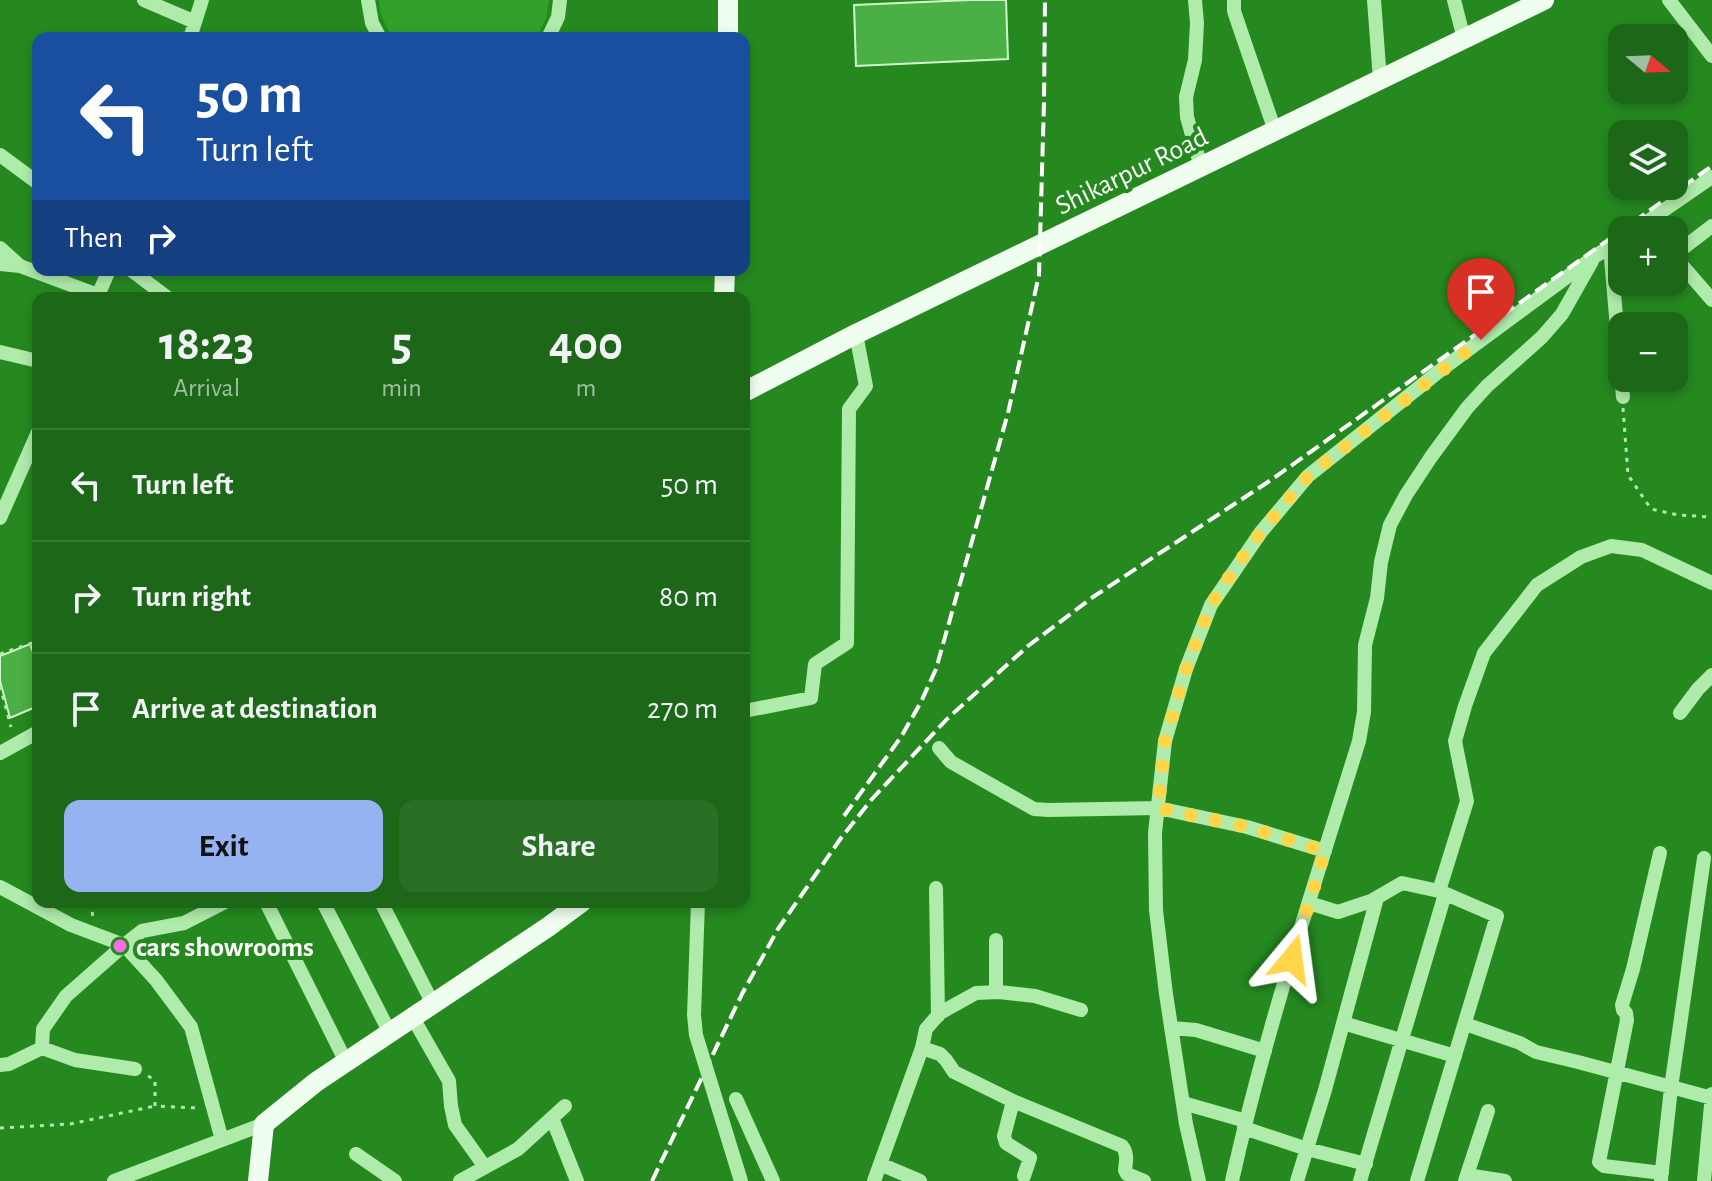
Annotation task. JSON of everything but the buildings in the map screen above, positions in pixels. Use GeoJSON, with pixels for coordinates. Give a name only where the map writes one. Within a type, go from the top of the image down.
{"type":"FeatureCollection","features":[{"type":"Feature","properties":{"kind":"main road"},"geometry":{"type":"LineString","coordinates":[[728,0],[728,32]]}},
{"type":"Feature","properties":{"kind":"main road","name":"Shikarpur Road"},"geometry":{"type":"LineString","coordinates":[[750,389],[856,334],[1464,39],[1516,6],[1544,0]]}},
{"type":"Feature","properties":{"kind":"main road"},"geometry":{"type":"LineString","coordinates":[[258,1181],[264,1124],[316,1082],[574,908]]}},
{"type":"Feature","properties":{"kind":"street"},"geometry":{"type":"LineString","coordinates":[[144,0],[195,22]]}},
{"type":"Feature","properties":{"kind":"street"},"geometry":{"type":"LineString","coordinates":[[192,32],[202,0]]}},
{"type":"Feature","properties":{"kind":"street"},"geometry":{"type":"LineString","coordinates":[[368,0],[377,32]]}},
{"type":"Feature","properties":{"kind":"street"},"geometry":{"type":"LineString","coordinates":[[551,32],[558,17],[560,0]]}},
{"type":"Feature","properties":{"kind":"street"},"geometry":{"type":"LineString","coordinates":[[1195,0],[1195,60],[1186,107],[1201,167]]}},
{"type":"Feature","properties":{"kind":"street"},"geometry":{"type":"LineString","coordinates":[[1234,0],[1238,23],[1275,131]]}},
{"type":"Feature","properties":{"kind":"street"},"geometry":{"type":"LineString","coordinates":[[1374,0],[1380,80]]}},
{"type":"Feature","properties":{"kind":"street"},"geometry":{"type":"LineString","coordinates":[[1454,0],[1464,39]]}},
{"type":"Feature","properties":{"kind":"street"},"geometry":{"type":"LineString","coordinates":[[1669,0],[1712,56]]}},
{"type":"Feature","properties":{"kind":"street"},"geometry":{"type":"LineString","coordinates":[[0,155],[32,179]]}},
{"type":"Feature","properties":{"kind":"street"},"geometry":{"type":"LineString","coordinates":[[1655,216],[1712,177]]}},
{"type":"Feature","properties":{"kind":"street"},"geometry":{"type":"LineString","coordinates":[[1688,245],[1712,226]]}},
{"type":"Feature","properties":{"kind":"street"},"geometry":{"type":"LineString","coordinates":[[0,248],[20,266]]}},
{"type":"Feature","properties":{"kind":"street"},"geometry":{"type":"LineString","coordinates":[[1199,1181],[1171,1028],[1156,910],[1155,833],[1165,741],[1186,669],[1211,605],[1261,532],[1308,476],[1442,369],[1608,248]]}},
{"type":"Feature","properties":{"kind":"street"},"geometry":{"type":"LineString","coordinates":[[1232,1181],[1265,1051],[1359,741],[1364,712],[1365,645],[1390,525],[1431,457],[1467,408],[1562,314],[1594,257]]}},
{"type":"Feature","properties":{"kind":"street"},"geometry":{"type":"LineString","coordinates":[[0,264],[32,271]]}},
{"type":"Feature","properties":{"kind":"street"},"geometry":{"type":"LineString","coordinates":[[1688,272],[1712,300]]}},
{"type":"Feature","properties":{"kind":"street"},"geometry":{"type":"LineString","coordinates":[[45,276],[85,292]]}},
{"type":"Feature","properties":{"kind":"street"},"geometry":{"type":"LineString","coordinates":[[139,276],[160,292]]}},
{"type":"Feature","properties":{"kind":"street"},"geometry":{"type":"LineString","coordinates":[[1618,296],[1623,397]]}},
{"type":"Feature","properties":{"kind":"street"},"geometry":{"type":"LineString","coordinates":[[750,710],[811,698],[815,664],[847,643],[849,409],[866,386],[856,334]]}},
{"type":"Feature","properties":{"kind":"street"},"geometry":{"type":"LineString","coordinates":[[0,352],[32,360]]}},
{"type":"Feature","properties":{"kind":"street"},"geometry":{"type":"LineString","coordinates":[[0,518],[6,493],[32,443]]}},
{"type":"Feature","properties":{"kind":"street"},"geometry":{"type":"LineString","coordinates":[[1360,1181],[1467,801],[1455,741],[1484,653],[1537,585],[1581,557],[1611,546],[1642,550],[1711,583]]}},
{"type":"Feature","properties":{"kind":"street"},"geometry":{"type":"LineString","coordinates":[[1680,713],[1712,675]]}},
{"type":"Feature","properties":{"kind":"street"},"geometry":{"type":"LineString","coordinates":[[0,753],[32,735]]}},
{"type":"Feature","properties":{"kind":"street"},"geometry":{"type":"LineString","coordinates":[[939,748],[951,762],[1034,809],[1158,808],[1247,827],[1325,851]]}},
{"type":"Feature","properties":{"kind":"street"},"geometry":{"type":"LineString","coordinates":[[1660,853],[1622,1005],[1627,1020],[1599,1162],[1604,1166],[1661,1177],[1704,858]]}},
{"type":"Feature","properties":{"kind":"street"},"geometry":{"type":"LineString","coordinates":[[1309,903],[1338,912],[1377,898],[1402,883],[1442,892],[1497,916],[1417,1181]]}},
{"type":"Feature","properties":{"kind":"street"},"geometry":{"type":"LineString","coordinates":[[0,887],[32,904]]}},
{"type":"Feature","properties":{"kind":"street"},"geometry":{"type":"LineString","coordinates":[[936,888],[938,1016]]}},
{"type":"Feature","properties":{"kind":"street"},"geometry":{"type":"LineString","coordinates":[[1297,1181],[1377,898]]}},
{"type":"Feature","properties":{"kind":"street"},"geometry":{"type":"LineString","coordinates":[[39,908],[71,925],[124,945],[156,980],[191,1027],[222,1140]]}},
{"type":"Feature","properties":{"kind":"street"},"geometry":{"type":"LineString","coordinates":[[193,908],[194,918]]}},
{"type":"Feature","properties":{"kind":"street"},"geometry":{"type":"LineString","coordinates":[[42,1048],[43,1029],[66,996],[124,945],[142,931],[184,923],[213,908]]}},
{"type":"Feature","properties":{"kind":"street"},"geometry":{"type":"LineString","coordinates":[[269,908],[346,1062]]}},
{"type":"Feature","properties":{"kind":"street"},"geometry":{"type":"LineString","coordinates":[[326,908],[390,1033]]}},
{"type":"Feature","properties":{"kind":"street"},"geometry":{"type":"LineString","coordinates":[[384,908],[433,1004]]}},
{"type":"Feature","properties":{"kind":"street"},"geometry":{"type":"LineString","coordinates":[[698,908],[696,1035],[741,1181]]}},
{"type":"Feature","properties":{"kind":"street"},"geometry":{"type":"LineString","coordinates":[[996,940],[996,992]]}},
{"type":"Feature","properties":{"kind":"street"},"geometry":{"type":"LineString","coordinates":[[874,1181],[926,1029],[947,1008],[976,993],[996,992],[1035,996],[1081,1010]]}},
{"type":"Feature","properties":{"kind":"street"},"geometry":{"type":"LineString","coordinates":[[413,1018],[449,1081],[455,1125],[485,1167]]}},
{"type":"Feature","properties":{"kind":"street"},"geometry":{"type":"LineString","coordinates":[[1343,1023],[1455,1056]]}},
{"type":"Feature","properties":{"kind":"street"},"geometry":{"type":"LineString","coordinates":[[1465,1024],[1520,1043],[1536,1052],[1712,1096],[1704,1181]]}},
{"type":"Feature","properties":{"kind":"street"},"geometry":{"type":"LineString","coordinates":[[1171,1028],[1196,1030],[1265,1051]]}},
{"type":"Feature","properties":{"kind":"street"},"geometry":{"type":"LineString","coordinates":[[0,1065],[9,1064],[42,1048],[75,1060],[135,1069]]}},
{"type":"Feature","properties":{"kind":"street"},"geometry":{"type":"LineString","coordinates":[[922,1048],[940,1054],[954,1072],[1013,1101],[1122,1146],[1127,1174],[1144,1181]]}},
{"type":"Feature","properties":{"kind":"street"},"geometry":{"type":"LineString","coordinates":[[736,1099],[773,1181]]}},
{"type":"Feature","properties":{"kind":"street"},"geometry":{"type":"LineString","coordinates":[[1013,1101],[1004,1136],[1006,1143],[1030,1158],[1024,1176]]}},
{"type":"Feature","properties":{"kind":"street"},"geometry":{"type":"LineString","coordinates":[[1183,1103],[1307,1149],[1366,1164]]}},
{"type":"Feature","properties":{"kind":"street"},"geometry":{"type":"LineString","coordinates":[[460,1181],[518,1149],[565,1106]]}},
{"type":"Feature","properties":{"kind":"street"},"geometry":{"type":"LineString","coordinates":[[1488,1111],[1466,1178],[1505,1181]]}},
{"type":"Feature","properties":{"kind":"street"},"geometry":{"type":"LineString","coordinates":[[552,1118],[577,1181]]}},
{"type":"Feature","properties":{"kind":"street"},"geometry":{"type":"LineString","coordinates":[[114,1181],[264,1124]]}},
{"type":"Feature","properties":{"kind":"street"},"geometry":{"type":"LineString","coordinates":[[356,1154],[395,1181]]}},
{"type":"Feature","properties":{"kind":"street"},"geometry":{"type":"LineString","coordinates":[[880,1164],[920,1181]]}},
{"type":"Feature","properties":{"kind":"path"},"geometry":{"type":"LineString","coordinates":[[1623,397],[1628,475],[1651,509],[1678,515],[1712,517]]}},
{"type":"Feature","properties":{"kind":"path"},"geometry":{"type":"LineString","coordinates":[[0,654],[32,643]]}},
{"type":"Feature","properties":{"kind":"path"},"geometry":{"type":"LineString","coordinates":[[0,686],[11,727]]}},
{"type":"Feature","properties":{"kind":"path"},"geometry":{"type":"LineString","coordinates":[[135,1069],[155,1080],[155,1106]]}},
{"type":"Feature","properties":{"kind":"path"},"geometry":{"type":"LineString","coordinates":[[0,1128],[70,1124],[155,1106],[213,1109]]}},
{"type":"Feature","properties":{"kind":"green space"},"geometry":{"type":"Polygon","coordinates":[[[379,0],[549,0],[546,18],[539,32],[389,32],[381,15],[379,0]]]}},
{"type":"Feature","properties":{"kind":"railway"},"geometry":{"type":"LineString","coordinates":[[844,816],[901,737],[936,669],[1008,413],[1039,275],[1045,0]]}},
{"type":"Feature","properties":{"kind":"railway"},"geometry":{"type":"LineString","coordinates":[[652,1181],[742,994],[778,929],[872,799],[947,719],[1028,646],[1093,597],[1271,480],[1712,166]]}},
{"type":"Feature","properties":{"kind":"place","name":"cars showrooms"},"geometry":{"type":"Point","coordinates":[120,946]}},
{"type":"Feature","properties":{"kind":"route"},"geometry":{"type":"LineString","coordinates":[[1292,959],[1325,851],[1247,827],[1158,808],[1165,741],[1186,669],[1211,605],[1261,532],[1308,476],[1481,340]]}}]}
